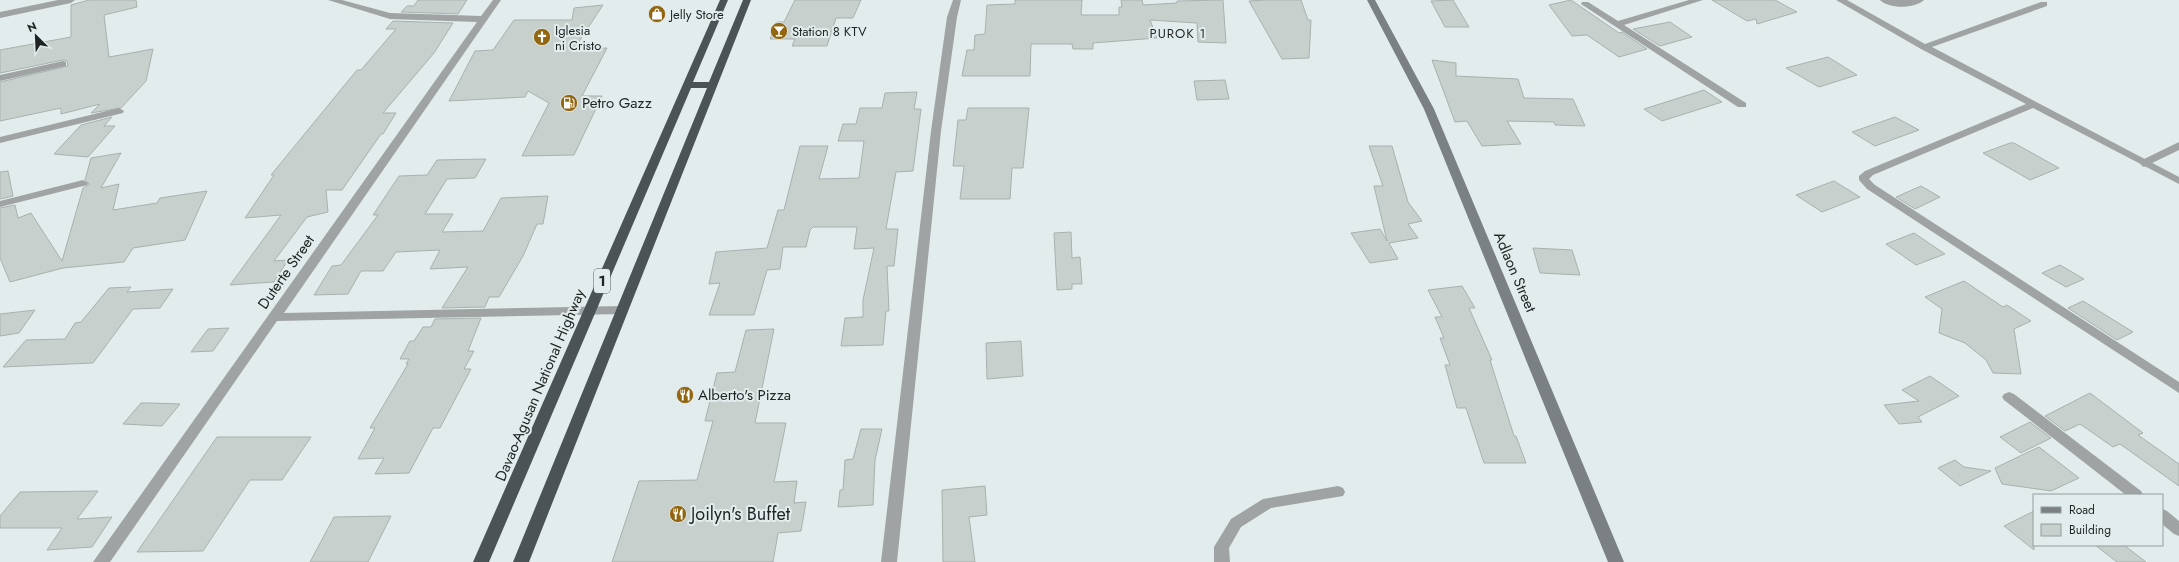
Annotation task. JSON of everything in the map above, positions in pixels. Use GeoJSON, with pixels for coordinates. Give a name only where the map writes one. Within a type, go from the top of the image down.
{"type":"FeatureCollection","features":[{"type":"Feature","properties":{"kind":"highway","name":"Davao-Agusan National Highway"},"geometry":{"type":"LineString","coordinates":[[480,562],[724,0]]}},
{"type":"Feature","properties":{"kind":"highway","name":"1"},"geometry":{"type":"LineString","coordinates":[[521,562],[747,0]]}},
{"type":"Feature","properties":{"kind":"highway"},"geometry":{"type":"LineString","coordinates":[[687,86],[713,85]]}},
{"type":"Feature","properties":{"kind":"street"},"geometry":{"type":"LineString","coordinates":[[0,15],[71,0]]}},
{"type":"Feature","properties":{"kind":"street"},"geometry":{"type":"LineString","coordinates":[[332,0],[390,16],[483,19]]}},
{"type":"Feature","properties":{"kind":"street","name":"Duterte Street"},"geometry":{"type":"LineString","coordinates":[[101,562],[497,0]]}},
{"type":"Feature","properties":{"kind":"street"},"geometry":{"type":"LineString","coordinates":[[889,562],[936,131],[952,17],[957,0]]}},
{"type":"Feature","properties":{"kind":"street","name":"Adlaon Street"},"geometry":{"type":"LineString","coordinates":[[1371,0],[1429,109],[1616,562]]}},
{"type":"Feature","properties":{"kind":"street"},"geometry":{"type":"LineString","coordinates":[[1617,24],[1699,0]]}},
{"type":"Feature","properties":{"kind":"street"},"geometry":{"type":"LineString","coordinates":[[1840,0],[1924,47],[2179,181]]}},
{"type":"Feature","properties":{"kind":"street"},"geometry":{"type":"LineString","coordinates":[[1884,0],[1894,4],[1903,4],[1920,0]]}},
{"type":"Feature","properties":{"kind":"street"},"geometry":{"type":"LineString","coordinates":[[1585,4],[1742,105]]}},
{"type":"Feature","properties":{"kind":"street"},"geometry":{"type":"LineString","coordinates":[[1924,47],[2044,4]]}},
{"type":"Feature","properties":{"kind":"street"},"geometry":{"type":"LineString","coordinates":[[0,78],[63,64]]}},
{"type":"Feature","properties":{"kind":"street"},"geometry":{"type":"LineString","coordinates":[[2033,105],[1869,173],[1864,176],[1864,180],[1870,187],[2179,388]]}},
{"type":"Feature","properties":{"kind":"street"},"geometry":{"type":"LineString","coordinates":[[0,140],[119,111]]}},
{"type":"Feature","properties":{"kind":"street"},"geometry":{"type":"LineString","coordinates":[[0,204],[83,183]]}},
{"type":"Feature","properties":{"kind":"street"},"geometry":{"type":"LineString","coordinates":[[273,317],[622,310]]}},
{"type":"Feature","properties":{"kind":"street"},"geometry":{"type":"LineString","coordinates":[[2009,397],[2135,494]]}},
{"type":"Feature","properties":{"kind":"street"},"geometry":{"type":"LineString","coordinates":[[1222,562],[1221,547],[1236,523],[1268,503],[1338,492]]}},
{"type":"Feature","properties":{"kind":"street"},"geometry":{"type":"LineString","coordinates":[[2163,516],[2179,530]]}},
{"type":"Feature","properties":{"kind":"lane"},"geometry":{"type":"LineString","coordinates":[[2144,163],[2179,146]]}},
{"type":"Feature","properties":{"kind":"building"},"geometry":{"type":"Polygon","coordinates":[[[89,0],[136,0],[137,7],[104,15],[109,57],[153,49],[146,81],[121,108],[91,113],[100,104],[61,114],[61,108],[0,121],[0,82],[68,66],[67,61],[63,60],[0,73],[0,50],[71,37],[71,5],[89,0]]]}},
{"type":"Feature","properties":{"kind":"building"},"geometry":{"type":"Polygon","coordinates":[[[418,0],[467,0],[458,14],[401,12],[407,6],[414,6],[418,0]]]}},
{"type":"Feature","properties":{"kind":"building"},"geometry":{"type":"Polygon","coordinates":[[[795,0],[861,0],[853,18],[836,18],[827,46],[792,46],[795,39],[770,39],[777,22],[784,22],[795,0]]]}},
{"type":"Feature","properties":{"kind":"building"},"geometry":{"type":"Polygon","coordinates":[[[1015,0],[1082,0],[1081,15],[1119,15],[1119,7],[1122,7],[1121,0],[1142,0],[1143,5],[1177,3],[1177,1],[1223,0],[1226,43],[1198,42],[1197,23],[1150,20],[1157,38],[1093,43],[1093,49],[1073,49],[1072,44],[1031,44],[1030,76],[962,76],[967,50],[974,50],[975,35],[985,34],[987,5],[1015,4],[1015,0]]]}},
{"type":"Feature","properties":{"kind":"building"},"geometry":{"type":"Polygon","coordinates":[[[1301,0],[1308,20],[1311,20],[1309,58],[1282,59],[1249,1],[1301,0]]]}},
{"type":"Feature","properties":{"kind":"building"},"geometry":{"type":"Polygon","coordinates":[[[1453,0],[1469,27],[1445,27],[1431,1],[1453,0]]]}},
{"type":"Feature","properties":{"kind":"building"},"geometry":{"type":"Polygon","coordinates":[[[1571,0],[1619,33],[1622,32],[1647,49],[1619,57],[1587,35],[1572,36],[1549,5],[1571,0]]]}},
{"type":"Feature","properties":{"kind":"building"},"geometry":{"type":"Polygon","coordinates":[[[1712,0],[1775,0],[1797,12],[1757,24],[1756,19],[1747,21],[1712,0]]]}},
{"type":"Feature","properties":{"kind":"building"},"geometry":{"type":"Polygon","coordinates":[[[603,5],[576,46],[585,46],[584,49],[607,48],[582,96],[602,96],[574,155],[522,156],[549,103],[528,91],[525,97],[449,101],[475,51],[493,50],[514,20],[572,20],[574,8],[603,5]]]}},
{"type":"Feature","properties":{"kind":"building"},"geometry":{"type":"Polygon","coordinates":[[[393,21],[453,23],[434,53],[383,113],[396,113],[383,134],[381,134],[342,190],[326,190],[328,212],[307,217],[274,261],[288,260],[274,282],[230,285],[281,215],[245,218],[274,175],[271,175],[357,70],[361,70],[396,29],[386,29],[393,21]]]}},
{"type":"Feature","properties":{"kind":"building"},"geometry":{"type":"Polygon","coordinates":[[[1670,22],[1692,37],[1660,46],[1633,29],[1670,22]]]}},
{"type":"Feature","properties":{"kind":"building"},"geometry":{"type":"Polygon","coordinates":[[[1828,57],[1857,75],[1819,87],[1786,68],[1828,57]]]}},
{"type":"Feature","properties":{"kind":"building"},"geometry":{"type":"Polygon","coordinates":[[[1432,60],[1456,63],[1456,76],[1518,79],[1524,98],[1573,99],[1585,126],[1555,125],[1554,122],[1507,121],[1521,144],[1482,146],[1467,121],[1455,122],[1432,60]]]}},
{"type":"Feature","properties":{"kind":"building"},"geometry":{"type":"Polygon","coordinates":[[[1225,80],[1229,99],[1197,100],[1194,81],[1225,80]]]}},
{"type":"Feature","properties":{"kind":"building"},"geometry":{"type":"Polygon","coordinates":[[[1704,90],[1722,102],[1662,121],[1644,109],[1704,90]]]}},
{"type":"Feature","properties":{"kind":"building"},"geometry":{"type":"Polygon","coordinates":[[[917,92],[914,109],[921,109],[913,171],[896,172],[886,229],[898,229],[894,266],[887,266],[889,311],[886,311],[883,345],[841,346],[845,318],[863,317],[863,300],[874,248],[854,249],[857,227],[813,227],[810,230],[806,247],[783,247],[780,269],[767,270],[754,315],[709,315],[720,283],[709,284],[716,252],[767,248],[778,210],[784,210],[800,146],[828,146],[819,179],[859,178],[864,141],[838,141],[843,124],[856,124],[860,108],[882,108],[885,93],[917,92]]]}},
{"type":"Feature","properties":{"kind":"building"},"geometry":{"type":"Polygon","coordinates":[[[968,108],[1029,108],[1023,168],[1012,168],[1010,199],[960,199],[964,166],[953,166],[958,120],[966,120],[968,108]]]}},
{"type":"Feature","properties":{"kind":"building"},"geometry":{"type":"Polygon","coordinates":[[[112,117],[104,126],[115,126],[88,157],[54,154],[81,125],[112,117]]]}},
{"type":"Feature","properties":{"kind":"building"},"geometry":{"type":"Polygon","coordinates":[[[1895,117],[1919,130],[1875,146],[1852,132],[1895,117]]]}},
{"type":"Feature","properties":{"kind":"building"},"geometry":{"type":"Polygon","coordinates":[[[2010,143],[2014,143],[2059,168],[2030,180],[1983,153],[2010,143]]]}},
{"type":"Feature","properties":{"kind":"building"},"geometry":{"type":"Polygon","coordinates":[[[1369,146],[1392,146],[1408,202],[1422,221],[1408,224],[1418,238],[1389,243],[1398,259],[1370,263],[1351,233],[1380,229],[1387,241],[1374,186],[1383,186],[1369,146]]]}},
{"type":"Feature","properties":{"kind":"building"},"geometry":{"type":"Polygon","coordinates":[[[121,153],[101,188],[119,184],[113,210],[157,203],[160,198],[207,191],[185,240],[133,248],[124,262],[63,268],[10,282],[0,258],[0,208],[15,205],[18,218],[31,213],[62,261],[83,188],[89,184],[85,180],[91,158],[121,153]]]}},
{"type":"Feature","properties":{"kind":"building"},"geometry":{"type":"Polygon","coordinates":[[[486,159],[475,178],[447,179],[425,214],[453,214],[442,232],[483,231],[501,198],[548,196],[543,224],[537,224],[523,256],[499,297],[489,297],[485,307],[442,308],[468,267],[430,269],[440,250],[396,252],[383,271],[361,271],[348,294],[314,295],[332,266],[341,265],[378,215],[373,215],[399,176],[427,175],[437,160],[486,159]]]}},
{"type":"Feature","properties":{"kind":"building"},"geometry":{"type":"Polygon","coordinates":[[[8,171],[13,196],[0,199],[0,172],[8,171]]]}},
{"type":"Feature","properties":{"kind":"building"},"geometry":{"type":"Polygon","coordinates":[[[1834,181],[1860,197],[1822,212],[1796,195],[1834,181]]]}},
{"type":"Feature","properties":{"kind":"building"},"geometry":{"type":"Polygon","coordinates":[[[1921,186],[1940,197],[1915,209],[1896,197],[1921,186]]]}},
{"type":"Feature","properties":{"kind":"building"},"geometry":{"type":"Polygon","coordinates":[[[1071,232],[1072,258],[1080,257],[1082,284],[1072,284],[1072,289],[1057,290],[1054,233],[1071,232]]]}},
{"type":"Feature","properties":{"kind":"building"},"geometry":{"type":"Polygon","coordinates":[[[1914,233],[1945,254],[1916,265],[1886,244],[1914,233]]]}},
{"type":"Feature","properties":{"kind":"building"},"geometry":{"type":"Polygon","coordinates":[[[1533,248],[1572,250],[1580,275],[1540,273],[1533,248]]]}},
{"type":"Feature","properties":{"kind":"building"},"geometry":{"type":"Polygon","coordinates":[[[2060,265],[2084,279],[2066,287],[2042,273],[2060,265]]]}},
{"type":"Feature","properties":{"kind":"building"},"geometry":{"type":"Polygon","coordinates":[[[1964,281],[2003,307],[2007,305],[2031,321],[2014,329],[2021,374],[1993,373],[1986,360],[1965,343],[1939,333],[1942,309],[1925,297],[1964,281]]]}},
{"type":"Feature","properties":{"kind":"building"},"geometry":{"type":"Polygon","coordinates":[[[1462,286],[1475,308],[1469,308],[1492,360],[1490,360],[1514,436],[1516,436],[1526,463],[1484,463],[1466,408],[1457,408],[1445,365],[1450,365],[1440,338],[1444,338],[1435,317],[1442,317],[1428,290],[1462,286]]]}},
{"type":"Feature","properties":{"kind":"building"},"geometry":{"type":"Polygon","coordinates":[[[131,287],[127,292],[173,289],[160,308],[133,309],[93,363],[3,367],[26,340],[65,339],[75,323],[81,322],[109,288],[131,287]]]}},
{"type":"Feature","properties":{"kind":"building"},"geometry":{"type":"Polygon","coordinates":[[[2083,301],[2133,332],[2117,340],[2068,308],[2083,301]]]}},
{"type":"Feature","properties":{"kind":"building"},"geometry":{"type":"Polygon","coordinates":[[[35,310],[19,333],[0,336],[0,314],[35,310]]]}},
{"type":"Feature","properties":{"kind":"building"},"geometry":{"type":"Polygon","coordinates":[[[481,318],[468,351],[474,351],[464,369],[471,369],[440,428],[433,428],[409,473],[375,474],[384,458],[358,459],[375,428],[370,428],[408,364],[406,364],[409,359],[400,359],[410,341],[414,341],[423,327],[431,327],[435,319],[481,318]]]}},
{"type":"Feature","properties":{"kind":"building"},"geometry":{"type":"Polygon","coordinates":[[[229,328],[213,351],[191,352],[208,329],[229,328]]]}},
{"type":"Feature","properties":{"kind":"building"},"geometry":{"type":"Polygon","coordinates":[[[774,329],[755,423],[786,423],[774,482],[797,481],[794,503],[806,502],[801,531],[778,533],[773,562],[612,562],[639,481],[697,480],[713,421],[705,421],[717,373],[735,372],[746,330],[774,329]]]}},
{"type":"Feature","properties":{"kind":"building"},"geometry":{"type":"Polygon","coordinates":[[[1021,341],[1023,376],[987,379],[986,343],[1021,341]]]}},
{"type":"Feature","properties":{"kind":"building"},"geometry":{"type":"Polygon","coordinates":[[[1930,376],[1959,396],[1918,417],[1922,422],[1899,424],[1884,405],[1919,401],[1902,390],[1930,376]]]}},
{"type":"Feature","properties":{"kind":"building"},"geometry":{"type":"Polygon","coordinates":[[[2090,393],[2143,433],[2138,435],[2179,464],[2179,486],[2120,444],[2113,447],[2080,424],[2065,431],[2045,416],[2090,393]]]}},
{"type":"Feature","properties":{"kind":"building"},"geometry":{"type":"Polygon","coordinates":[[[141,403],[180,404],[162,426],[123,424],[141,403]]]}},
{"type":"Feature","properties":{"kind":"building"},"geometry":{"type":"Polygon","coordinates":[[[2030,422],[2051,438],[2021,453],[2000,437],[2030,422]]]}},
{"type":"Feature","properties":{"kind":"building"},"geometry":{"type":"Polygon","coordinates":[[[861,429],[882,429],[875,460],[873,505],[838,507],[840,490],[843,490],[845,460],[853,459],[861,429]]]}},
{"type":"Feature","properties":{"kind":"building"},"geometry":{"type":"Polygon","coordinates":[[[217,437],[311,437],[282,480],[250,480],[203,551],[137,552],[217,437]]]}},
{"type":"Feature","properties":{"kind":"building"},"geometry":{"type":"Polygon","coordinates":[[[2039,447],[2079,478],[2051,491],[2002,484],[1995,468],[2039,447]]]}},
{"type":"Feature","properties":{"kind":"building"},"geometry":{"type":"Polygon","coordinates":[[[1955,460],[1964,467],[1991,471],[1960,486],[1938,468],[1955,460]]]}},
{"type":"Feature","properties":{"kind":"building"},"geometry":{"type":"Polygon","coordinates":[[[985,486],[987,515],[969,517],[975,562],[943,562],[942,490],[985,486]]]}},
{"type":"Feature","properties":{"kind":"building"},"geometry":{"type":"Polygon","coordinates":[[[98,491],[77,519],[112,517],[92,547],[47,550],[62,528],[0,528],[0,516],[20,492],[98,491]]]}},
{"type":"Feature","properties":{"kind":"building"},"geometry":{"type":"Polygon","coordinates":[[[2033,512],[2034,550],[2004,526],[2033,512]]]}},
{"type":"Feature","properties":{"kind":"building"},"geometry":{"type":"Polygon","coordinates":[[[391,516],[368,562],[310,562],[334,517],[391,516]]]}},
{"type":"Feature","properties":{"kind":"building"},"geometry":{"type":"Polygon","coordinates":[[[2096,546],[2125,546],[2146,562],[2117,562],[2096,546]]]}},
{"type":"Feature","properties":{"kind":"place","name":"Jelly Store"},"geometry":{"type":"Point","coordinates":[657,14]}},
{"type":"Feature","properties":{"kind":"place","name":"Station 8 KTV"},"geometry":{"type":"Point","coordinates":[779,31]}},
{"type":"Feature","properties":{"kind":"place","name":"Iglesia ni Cristo"},"geometry":{"type":"Point","coordinates":[542,37]}},
{"type":"Feature","properties":{"kind":"place","name":"Petro Gazz"},"geometry":{"type":"Point","coordinates":[569,103]}},
{"type":"Feature","properties":{"kind":"place","name":"Alberto's Pizza"},"geometry":{"type":"Point","coordinates":[685,395]}},
{"type":"Feature","properties":{"kind":"place","name":"Joilyn's Buffet"},"geometry":{"type":"Point","coordinates":[678,514]}},
{"type":"Feature","properties":{"kind":"district","name":"PUROK 1"},"geometry":{"type":"Point","coordinates":[1178,33]}}]}
